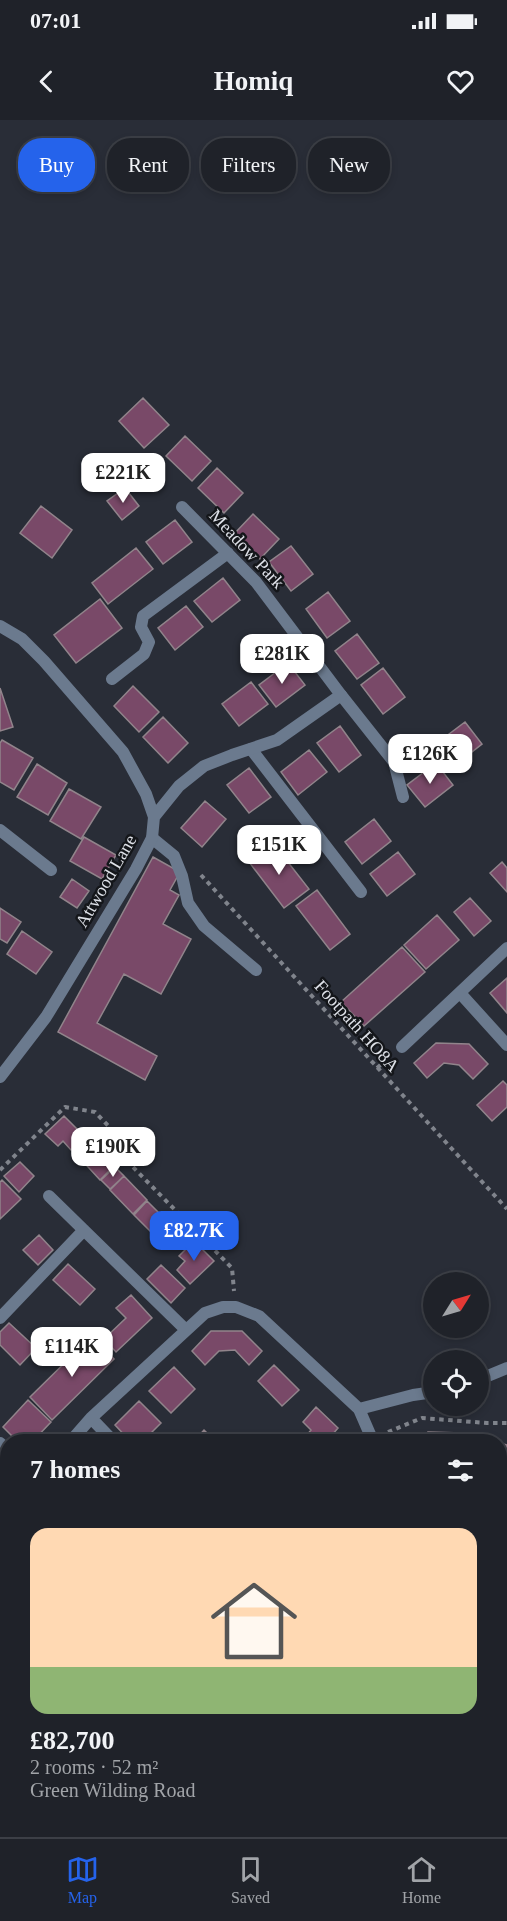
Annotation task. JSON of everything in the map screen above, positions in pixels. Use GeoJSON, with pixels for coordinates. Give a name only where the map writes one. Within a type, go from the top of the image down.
{"type":"FeatureCollection","features":[{"type":"Feature","properties":{"kind":"street","name":"Meadow Park"},"geometry":{"type":"LineString","coordinates":[[182,507],[256,582],[394,762],[403,797]]}},
{"type":"Feature","properties":{"kind":"street"},"geometry":{"type":"LineString","coordinates":[[112,679],[144,654],[149,642],[141,627],[143,616],[228,553]]}},
{"type":"Feature","properties":{"kind":"street","name":"Attwood Lane"},"geometry":{"type":"LineString","coordinates":[[0,626],[22,639],[44,661],[123,752],[146,794],[154,817],[152,838],[136,869],[46,1017],[0,1077]]}},
{"type":"Feature","properties":{"kind":"street"},"geometry":{"type":"LineString","coordinates":[[154,817],[179,786],[204,766],[277,740],[341,695]]}},
{"type":"Feature","properties":{"kind":"street"},"geometry":{"type":"LineString","coordinates":[[251,749],[361,892]]}},
{"type":"Feature","properties":{"kind":"street"},"geometry":{"type":"LineString","coordinates":[[0,830],[51,870]]}},
{"type":"Feature","properties":{"kind":"street"},"geometry":{"type":"LineString","coordinates":[[152,838],[174,856],[182,876],[188,903],[204,926],[256,970]]}},
{"type":"Feature","properties":{"kind":"street"},"geometry":{"type":"LineString","coordinates":[[402,1047],[507,948]]}},
{"type":"Feature","properties":{"kind":"street"},"geometry":{"type":"LineString","coordinates":[[460,993],[507,1045]]}},
{"type":"Feature","properties":{"kind":"street"},"geometry":{"type":"LineString","coordinates":[[49,1197],[185,1329]]}},
{"type":"Feature","properties":{"kind":"street"},"geometry":{"type":"LineString","coordinates":[[0,1318],[84,1230]]}},
{"type":"Feature","properties":{"kind":"street"},"geometry":{"type":"LineString","coordinates":[[77,1434],[91,1418],[205,1312],[223,1307],[236,1307],[260,1316],[359,1409],[369,1434]]}},
{"type":"Feature","properties":{"kind":"street"},"geometry":{"type":"LineString","coordinates":[[489,1375],[507,1368]]}},
{"type":"Feature","properties":{"kind":"street"},"geometry":{"type":"LineString","coordinates":[[359,1409],[423,1394]]}},
{"type":"Feature","properties":{"kind":"street"},"geometry":{"type":"LineString","coordinates":[[91,1418],[106,1434]]}},
{"type":"Feature","properties":{"kind":"path","name":"Footpath HO8A"},"geometry":{"type":"LineString","coordinates":[[196,870],[507,1209]]}},
{"type":"Feature","properties":{"kind":"path"},"geometry":{"type":"LineString","coordinates":[[0,1170],[65,1107],[95,1112],[114,1132],[127,1161],[232,1268],[236,1307]]}},
{"type":"Feature","properties":{"kind":"path"},"geometry":{"type":"LineString","coordinates":[[386,1434],[422,1418],[507,1423]]}},
{"type":"Feature","properties":{"kind":"building"},"geometry":{"type":"Polygon","coordinates":[[[143,398],[169,425],[144,448],[119,421],[143,398]]]}},
{"type":"Feature","properties":{"kind":"building"},"geometry":{"type":"Polygon","coordinates":[[[185,436],[211,461],[192,481],[166,456],[185,436]]]}},
{"type":"Feature","properties":{"kind":"building"},"geometry":{"type":"Polygon","coordinates":[[[217,468],[243,493],[224,513],[198,488],[217,468]]]}},
{"type":"Feature","properties":{"kind":"building"},"geometry":{"type":"Polygon","coordinates":[[[125,488],[139,506],[122,520],[107,501],[125,488]]]}},
{"type":"Feature","properties":{"kind":"building"},"geometry":{"type":"Polygon","coordinates":[[[41,506],[72,530],[52,558],[20,533],[41,506]]]}},
{"type":"Feature","properties":{"kind":"building"},"geometry":{"type":"Polygon","coordinates":[[[253,514],[279,539],[260,559],[234,534],[253,514]]]}},
{"type":"Feature","properties":{"kind":"building"},"geometry":{"type":"Polygon","coordinates":[[[175,520],[192,542],[163,564],[146,542],[175,520]]]}},
{"type":"Feature","properties":{"kind":"building"},"geometry":{"type":"Polygon","coordinates":[[[291,546],[313,574],[291,591],[269,562],[291,546]]]}},
{"type":"Feature","properties":{"kind":"building"},"geometry":{"type":"Polygon","coordinates":[[[136,548],[153,569],[108,604],[92,583],[136,548]]]}},
{"type":"Feature","properties":{"kind":"building"},"geometry":{"type":"Polygon","coordinates":[[[223,578],[240,600],[212,622],[194,601],[223,578]]]}},
{"type":"Feature","properties":{"kind":"building"},"geometry":{"type":"Polygon","coordinates":[[[328,592],[350,621],[327,638],[306,609],[328,592]]]}},
{"type":"Feature","properties":{"kind":"building"},"geometry":{"type":"Polygon","coordinates":[[[100,599],[122,628],[76,663],[54,635],[100,599]]]}},
{"type":"Feature","properties":{"kind":"building"},"geometry":{"type":"Polygon","coordinates":[[[186,606],[203,627],[175,650],[158,628],[186,606]]]}},
{"type":"Feature","properties":{"kind":"building"},"geometry":{"type":"Polygon","coordinates":[[[357,634],[379,663],[357,679],[335,651],[357,634]]]}},
{"type":"Feature","properties":{"kind":"building"},"geometry":{"type":"Polygon","coordinates":[[[288,663],[305,685],[276,707],[259,685],[288,663]]]}},
{"type":"Feature","properties":{"kind":"building"},"geometry":{"type":"Polygon","coordinates":[[[383,668],[405,697],[383,714],[361,685],[383,668]]]}},
{"type":"Feature","properties":{"kind":"building"},"geometry":{"type":"Polygon","coordinates":[[[251,682],[268,704],[239,726],[222,704],[251,682]]]}},
{"type":"Feature","properties":{"kind":"building"},"geometry":{"type":"Polygon","coordinates":[[[133,686],[159,712],[139,732],[114,706],[133,686]]]}},
{"type":"Feature","properties":{"kind":"building"},"geometry":{"type":"Polygon","coordinates":[[[0,688],[13,727],[0,731],[0,688]]]}},
{"type":"Feature","properties":{"kind":"building"},"geometry":{"type":"Polygon","coordinates":[[[163,717],[188,743],[168,763],[143,737],[163,717]]]}},
{"type":"Feature","properties":{"kind":"building"},"geometry":{"type":"Polygon","coordinates":[[[465,722],[482,744],[454,766],[436,744],[465,722]]]}},
{"type":"Feature","properties":{"kind":"building"},"geometry":{"type":"Polygon","coordinates":[[[340,726],[361,755],[339,772],[317,743],[340,726]]]}},
{"type":"Feature","properties":{"kind":"building"},"geometry":{"type":"Polygon","coordinates":[[[2,740],[33,758],[14,790],[0,782],[0,743],[2,740]]]}},
{"type":"Feature","properties":{"kind":"building"},"geometry":{"type":"Polygon","coordinates":[[[309,750],[327,772],[298,795],[281,772],[309,750]]]}},
{"type":"Feature","properties":{"kind":"building"},"geometry":{"type":"Polygon","coordinates":[[[436,763],[453,785],[425,807],[407,785],[436,763]]]}},
{"type":"Feature","properties":{"kind":"building"},"geometry":{"type":"Polygon","coordinates":[[[37,764],[67,783],[48,815],[17,797],[37,764]]]}},
{"type":"Feature","properties":{"kind":"building"},"geometry":{"type":"Polygon","coordinates":[[[249,768],[271,797],[249,813],[227,785],[249,768]]]}},
{"type":"Feature","properties":{"kind":"building"},"geometry":{"type":"Polygon","coordinates":[[[69,789],[101,807],[81,839],[50,821],[69,789]]]}},
{"type":"Feature","properties":{"kind":"building"},"geometry":{"type":"Polygon","coordinates":[[[205,801],[226,819],[202,847],[181,828],[205,801]]]}},
{"type":"Feature","properties":{"kind":"building"},"geometry":{"type":"Polygon","coordinates":[[[374,819],[391,841],[362,864],[345,842],[374,819]]]}},
{"type":"Feature","properties":{"kind":"building"},"geometry":{"type":"Polygon","coordinates":[[[84,837],[116,855],[102,879],[70,861],[84,837]]]}},
{"type":"Feature","properties":{"kind":"building"},"geometry":{"type":"Polygon","coordinates":[[[273,843],[309,889],[284,908],[249,862],[273,843]]]}},
{"type":"Feature","properties":{"kind":"building"},"geometry":{"type":"Polygon","coordinates":[[[398,852],[415,874],[387,896],[370,874],[398,852]]]}},
{"type":"Feature","properties":{"kind":"building"},"geometry":{"type":"Polygon","coordinates":[[[153,857],[180,872],[170,890],[179,895],[163,924],[191,939],[161,994],[124,974],[97,1023],[157,1056],[145,1080],[58,1032],[153,857]]]}},
{"type":"Feature","properties":{"kind":"building"},"geometry":{"type":"Polygon","coordinates":[[[502,862],[507,868],[507,892],[490,873],[502,862]]]}},
{"type":"Feature","properties":{"kind":"building"},"geometry":{"type":"Polygon","coordinates":[[[72,879],[89,891],[77,908],[60,897],[72,879]]]}},
{"type":"Feature","properties":{"kind":"building"},"geometry":{"type":"Polygon","coordinates":[[[317,890],[350,934],[330,950],[296,906],[317,890]]]}},
{"type":"Feature","properties":{"kind":"building"},"geometry":{"type":"Polygon","coordinates":[[[470,898],[491,921],[474,936],[454,912],[470,898]]]}},
{"type":"Feature","properties":{"kind":"building"},"geometry":{"type":"Polygon","coordinates":[[[0,908],[21,922],[7,943],[0,939],[0,908]]]}},
{"type":"Feature","properties":{"kind":"building"},"geometry":{"type":"Polygon","coordinates":[[[437,915],[459,940],[426,969],[404,945],[437,915]]]}},
{"type":"Feature","properties":{"kind":"building"},"geometry":{"type":"Polygon","coordinates":[[[22,931],[52,952],[36,974],[7,954],[22,931]]]}},
{"type":"Feature","properties":{"kind":"building"},"geometry":{"type":"Polygon","coordinates":[[[402,947],[425,972],[364,1026],[341,1002],[402,947]]]}},
{"type":"Feature","properties":{"kind":"building"},"geometry":{"type":"Polygon","coordinates":[[[507,978],[507,1013],[490,993],[507,978]]]}},
{"type":"Feature","properties":{"kind":"building"},"geometry":{"type":"Polygon","coordinates":[[[436,1043],[469,1044],[488,1064],[473,1079],[459,1065],[444,1063],[427,1078],[414,1063],[436,1043]]]}},
{"type":"Feature","properties":{"kind":"building"},"geometry":{"type":"Polygon","coordinates":[[[503,1081],[507,1085],[507,1107],[492,1121],[477,1105],[503,1081]]]}},
{"type":"Feature","properties":{"kind":"building"},"geometry":{"type":"Polygon","coordinates":[[[64,1116],[85,1137],[71,1150],[63,1141],[58,1146],[45,1134],[64,1116]]]}},
{"type":"Feature","properties":{"kind":"building"},"geometry":{"type":"Polygon","coordinates":[[[92,1142],[114,1166],[100,1180],[78,1156],[92,1142]]]}},
{"type":"Feature","properties":{"kind":"building"},"geometry":{"type":"Polygon","coordinates":[[[20,1162],[34,1176],[19,1192],[4,1176],[20,1162]]]}},
{"type":"Feature","properties":{"kind":"building"},"geometry":{"type":"Polygon","coordinates":[[[115,1167],[124,1176],[110,1189],[101,1180],[115,1167]]]}},
{"type":"Feature","properties":{"kind":"building"},"geometry":{"type":"Polygon","coordinates":[[[124,1176],[147,1200],[133,1214],[110,1190],[124,1176]]]}},
{"type":"Feature","properties":{"kind":"building"},"geometry":{"type":"Polygon","coordinates":[[[2,1180],[21,1199],[0,1219],[0,1182],[2,1180]]]}},
{"type":"Feature","properties":{"kind":"building"},"geometry":{"type":"Polygon","coordinates":[[[147,1201],[164,1218],[150,1231],[134,1215],[147,1201]]]}},
{"type":"Feature","properties":{"kind":"building"},"geometry":{"type":"Polygon","coordinates":[[[39,1235],[53,1250],[38,1265],[23,1250],[39,1235]]]}},
{"type":"Feature","properties":{"kind":"building"},"geometry":{"type":"Polygon","coordinates":[[[194,1241],[214,1261],[190,1284],[177,1270],[185,1261],[179,1256],[194,1241]]]}},
{"type":"Feature","properties":{"kind":"building"},"geometry":{"type":"Polygon","coordinates":[[[68,1264],[95,1289],[80,1305],[53,1280],[68,1264]]]}},
{"type":"Feature","properties":{"kind":"building"},"geometry":{"type":"Polygon","coordinates":[[[161,1265],[185,1288],[171,1303],[147,1279],[161,1265]]]}},
{"type":"Feature","properties":{"kind":"building"},"geometry":{"type":"Polygon","coordinates":[[[131,1295],[152,1318],[116,1352],[104,1339],[126,1318],[116,1308],[131,1295]]]}},
{"type":"Feature","properties":{"kind":"building"},"geometry":{"type":"Polygon","coordinates":[[[9,1323],[36,1348],[20,1365],[0,1345],[0,1332],[9,1323]]]}},
{"type":"Feature","properties":{"kind":"building"},"geometry":{"type":"Polygon","coordinates":[[[211,1331],[242,1331],[262,1351],[249,1365],[235,1350],[219,1351],[205,1365],[192,1351],[211,1331]]]}},
{"type":"Feature","properties":{"kind":"building"},"geometry":{"type":"Polygon","coordinates":[[[92,1336],[114,1359],[52,1420],[30,1397],[92,1336]]]}},
{"type":"Feature","properties":{"kind":"building"},"geometry":{"type":"Polygon","coordinates":[[[274,1365],[299,1390],[282,1406],[258,1381],[274,1365]]]}},
{"type":"Feature","properties":{"kind":"building"},"geometry":{"type":"Polygon","coordinates":[[[174,1367],[195,1389],[171,1413],[149,1391],[174,1367]]]}},
{"type":"Feature","properties":{"kind":"building"},"geometry":{"type":"Polygon","coordinates":[[[28,1400],[51,1422],[40,1434],[10,1434],[3,1427],[28,1400]]]}},
{"type":"Feature","properties":{"kind":"building"},"geometry":{"type":"Polygon","coordinates":[[[139,1401],[161,1423],[150,1434],[123,1434],[115,1425],[139,1401]]]}},
{"type":"Feature","properties":{"kind":"building"},"geometry":{"type":"Polygon","coordinates":[[[316,1407],[338,1428],[333,1434],[308,1434],[311,1430],[303,1422],[316,1407]]]}},
{"type":"Feature","properties":{"kind":"building"},"geometry":{"type":"Polygon","coordinates":[[[428,1432],[462,1433],[462,1434],[428,1434],[428,1432]]]}}]}
